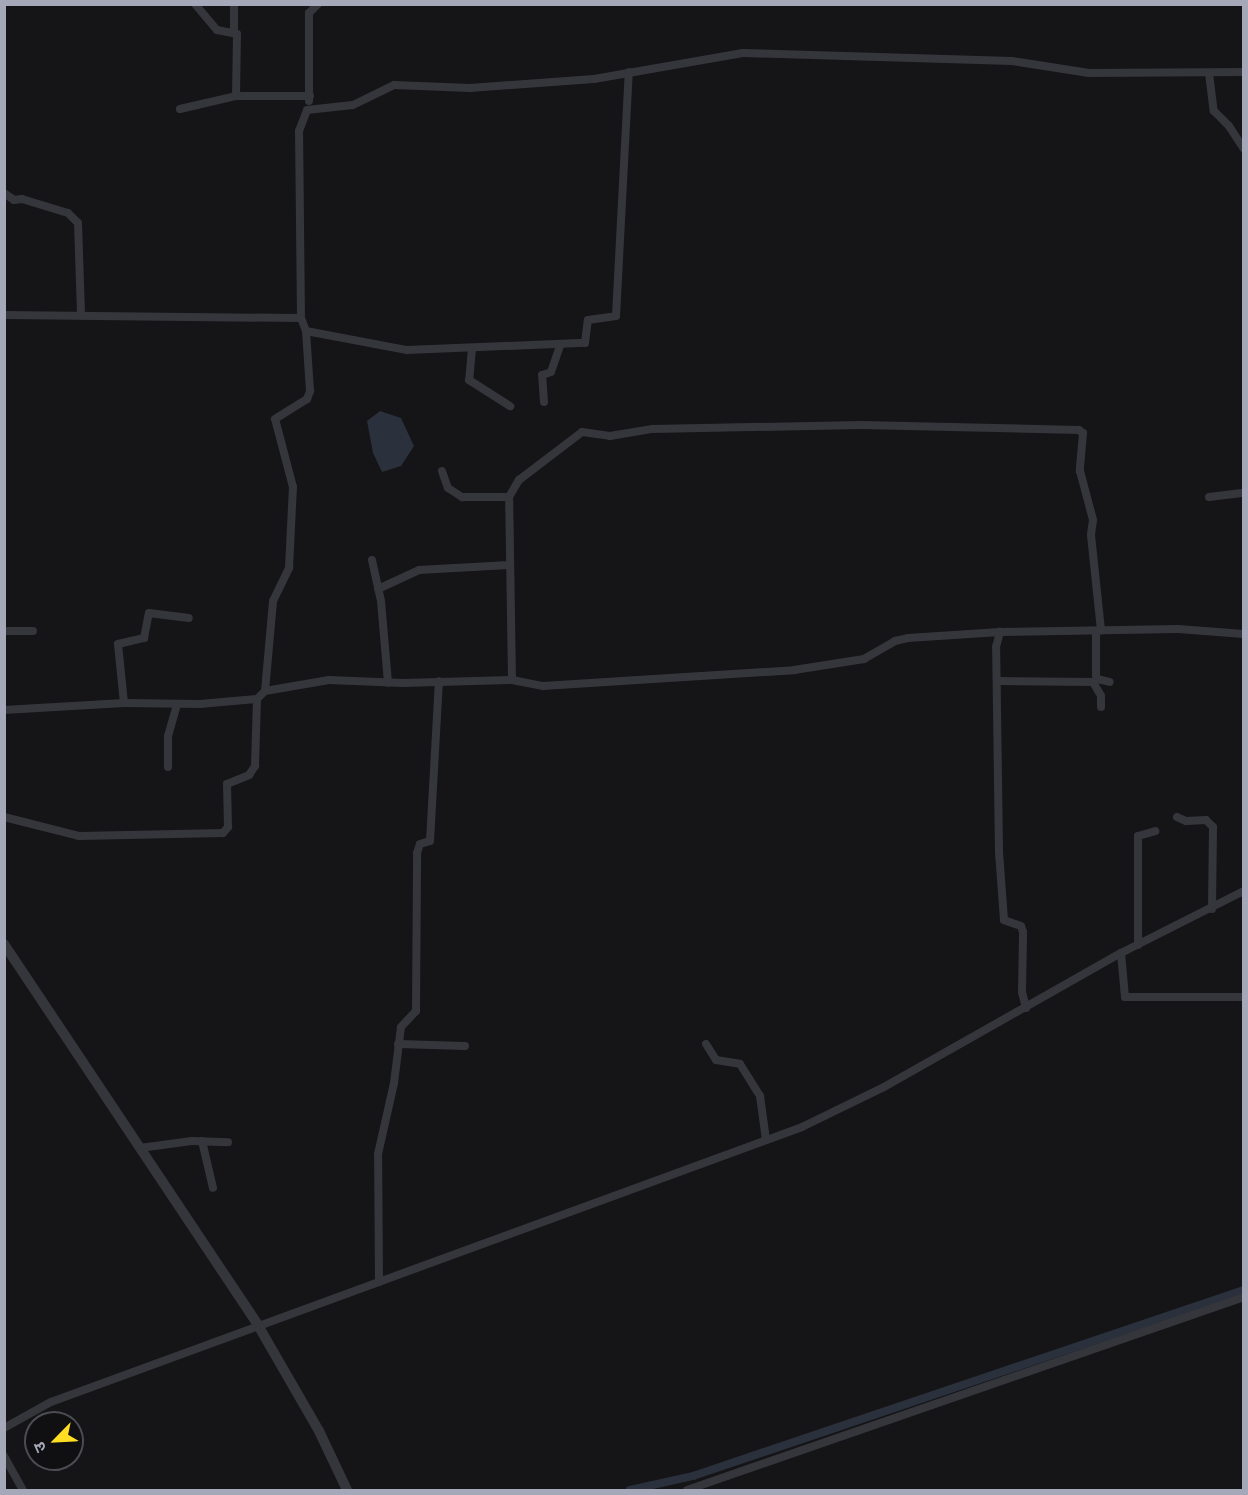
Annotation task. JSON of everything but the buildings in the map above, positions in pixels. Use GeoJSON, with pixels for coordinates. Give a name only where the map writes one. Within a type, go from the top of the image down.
{"type":"FeatureCollection","features":[{"type":"Feature","properties":{"kind":"street"},"geometry":{"type":"LineString","coordinates":[[195,4],[217,30],[234,32]]}},
{"type":"Feature","properties":{"kind":"street"},"geometry":{"type":"LineString","coordinates":[[234,4],[236,96]]}},
{"type":"Feature","properties":{"kind":"street"},"geometry":{"type":"LineString","coordinates":[[265,691],[273,601],[289,568],[293,487],[275,419],[309,396],[306,331],[301,318],[299,131],[310,96],[309,13],[318,4]]}},
{"type":"Feature","properties":{"kind":"street"},"geometry":{"type":"LineString","coordinates":[[307,110],[353,105],[394,85],[470,88],[594,79],[743,53],[1012,61],[1089,73],[1244,72]]}},
{"type":"Feature","properties":{"kind":"street"},"geometry":{"type":"LineString","coordinates":[[306,331],[407,350],[560,346],[585,343],[589,320],[616,316],[629,72]]}},
{"type":"Feature","properties":{"kind":"street"},"geometry":{"type":"LineString","coordinates":[[1209,72],[1214,111],[1229,126],[1244,149]]}},
{"type":"Feature","properties":{"kind":"street"},"geometry":{"type":"LineString","coordinates":[[180,109],[236,96],[310,96]]}},
{"type":"Feature","properties":{"kind":"street"},"geometry":{"type":"LineString","coordinates":[[4,194],[14,200],[22,199],[68,213],[78,222],[81,315]]}},
{"type":"Feature","properties":{"kind":"street"},"geometry":{"type":"LineString","coordinates":[[4,315],[81,315],[123,319],[301,318]]}},
{"type":"Feature","properties":{"kind":"street"},"geometry":{"type":"LineString","coordinates":[[544,402],[542,375],[551,372],[560,346]]}},
{"type":"Feature","properties":{"kind":"street"},"geometry":{"type":"LineString","coordinates":[[472,348],[469,380],[510,406]]}},
{"type":"Feature","properties":{"kind":"street"},"geometry":{"type":"LineString","coordinates":[[512,680],[509,497],[519,480],[582,432],[610,436],[652,429],[861,425],[1079,430],[1083,433],[1080,471],[1093,520],[1091,535],[1098,631],[1096,675],[1097,679],[1110,682]]}},
{"type":"Feature","properties":{"kind":"street"},"geometry":{"type":"LineString","coordinates":[[442,471],[448,488],[462,497],[509,497]]}},
{"type":"Feature","properties":{"kind":"street"},"geometry":{"type":"LineString","coordinates":[[1209,497],[1244,493]]}},
{"type":"Feature","properties":{"kind":"street"},"geometry":{"type":"LineString","coordinates":[[372,560],[378,589],[388,683]]}},
{"type":"Feature","properties":{"kind":"street"},"geometry":{"type":"LineString","coordinates":[[378,589],[419,570],[509,565]]}},
{"type":"Feature","properties":{"kind":"street"},"geometry":{"type":"LineString","coordinates":[[124,703],[118,644],[144,638],[149,613],[189,618]]}},
{"type":"Feature","properties":{"kind":"street"},"geometry":{"type":"LineString","coordinates":[[4,710],[257,699],[265,691],[329,680],[388,683],[512,680],[543,686],[794,670],[864,659],[895,640],[1000,632],[1178,629],[1244,634]]}},
{"type":"Feature","properties":{"kind":"street"},"geometry":{"type":"LineString","coordinates":[[4,632],[33,632]]}},
{"type":"Feature","properties":{"kind":"street"},"geometry":{"type":"LineString","coordinates":[[1000,632],[996,647],[999,852],[1004,918],[1023,929],[1022,992],[1026,1008]]}},
{"type":"Feature","properties":{"kind":"street"},"geometry":{"type":"LineString","coordinates":[[379,1282],[378,1154],[400,1027],[416,1011],[417,853],[420,844],[430,841],[439,681]]}},
{"type":"Feature","properties":{"kind":"street"},"geometry":{"type":"LineString","coordinates":[[998,681],[1093,682],[1101,696],[1101,708]]}},
{"type":"Feature","properties":{"kind":"street"},"geometry":{"type":"LineString","coordinates":[[4,817],[79,836],[224,833],[228,827],[226,784],[249,774],[255,766],[257,699]]}},
{"type":"Feature","properties":{"kind":"street"},"geometry":{"type":"LineString","coordinates":[[168,766],[168,736],[177,704]]}},
{"type":"Feature","properties":{"kind":"street"},"geometry":{"type":"LineString","coordinates":[[1177,817],[1206,820],[1213,827],[1212,909]]}},
{"type":"Feature","properties":{"kind":"street"},"geometry":{"type":"LineString","coordinates":[[1138,945],[1138,836],[1155,831]]}},
{"type":"Feature","properties":{"kind":"street"},"geometry":{"type":"LineString","coordinates":[[4,1428],[51,1402],[802,1127],[884,1087],[1121,953],[1244,891]]}},
{"type":"Feature","properties":{"kind":"street"},"geometry":{"type":"LineString","coordinates":[[4,944],[259,1327],[319,1431],[347,1491]]}},
{"type":"Feature","properties":{"kind":"street"},"geometry":{"type":"LineString","coordinates":[[1121,953],[1125,996],[1244,997]]}},
{"type":"Feature","properties":{"kind":"street"},"geometry":{"type":"LineString","coordinates":[[398,1044],[465,1046]]}},
{"type":"Feature","properties":{"kind":"street"},"geometry":{"type":"LineString","coordinates":[[706,1044],[716,1060],[740,1064],[760,1096],[766,1140]]}},
{"type":"Feature","properties":{"kind":"street"},"geometry":{"type":"LineString","coordinates":[[140,1149],[202,1141],[228,1142]]}},
{"type":"Feature","properties":{"kind":"street"},"geometry":{"type":"LineString","coordinates":[[202,1141],[213,1188]]}},
{"type":"Feature","properties":{"kind":"street"},"geometry":{"type":"LineString","coordinates":[[687,1491],[1244,1297]]}},
{"type":"Feature","properties":{"kind":"street"},"geometry":{"type":"LineString","coordinates":[[4,1455],[23,1491]]}},
{"type":"Feature","properties":{"kind":"water"},"geometry":{"type":"Polygon","coordinates":[[[380,411],[401,418],[414,446],[401,466],[382,472],[373,453],[367,421],[380,411]]]}},
{"type":"Feature","properties":{"kind":"waterway"},"geometry":{"type":"LineString","coordinates":[[630,1490],[693,1476],[1244,1290]]}}]}
